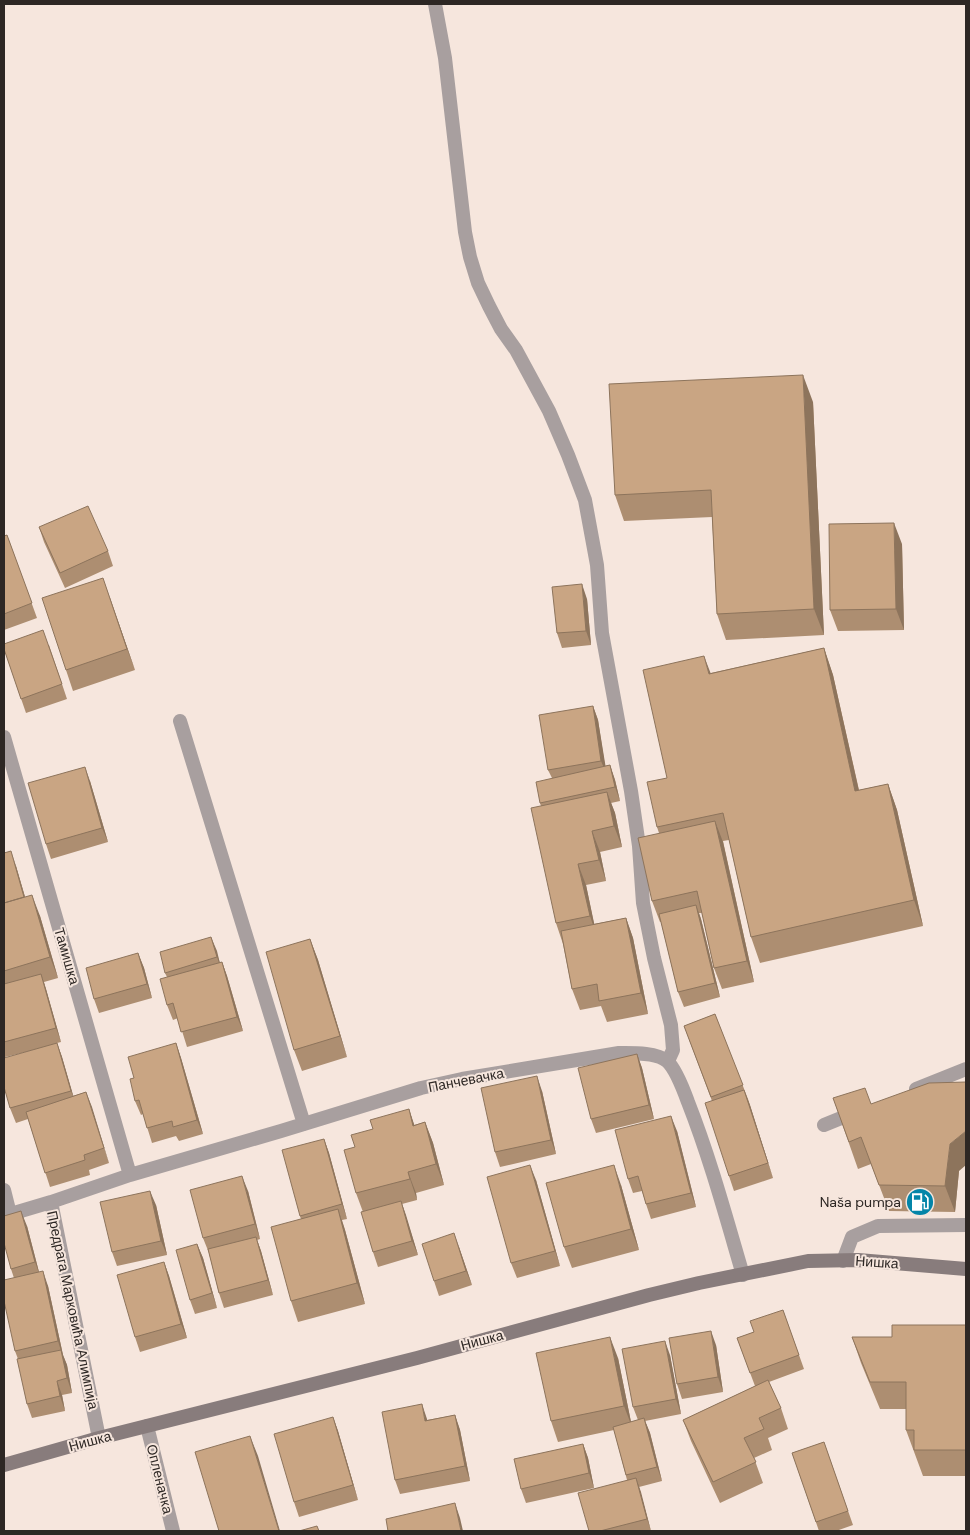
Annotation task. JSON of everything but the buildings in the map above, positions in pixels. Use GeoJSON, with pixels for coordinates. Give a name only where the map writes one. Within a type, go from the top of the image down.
{"type":"FeatureCollection","features":[{"type":"Feature","properties":{"kind":"main road","name":"Нишка"},"geometry":{"type":"LineString","coordinates":[[4,1465],[99,1438],[417,1358],[650,1295],[808,1261],[858,1260],[966,1269]]}},
{"type":"Feature","properties":{"kind":"street"},"geometry":{"type":"LineString","coordinates":[[436,4],[445,58],[465,232],[478,283],[501,329],[516,350],[549,411],[585,500],[597,565],[602,633],[631,791],[639,846],[643,903],[654,958],[671,1025],[674,1050],[668,1061],[681,1084],[700,1132],[743,1275]]}},
{"type":"Feature","properties":{"kind":"street"},"geometry":{"type":"LineString","coordinates":[[180,721],[304,1124]]}},
{"type":"Feature","properties":{"kind":"street","name":"Тамишка"},"geometry":{"type":"LineString","coordinates":[[4,737],[130,1175]]}},
{"type":"Feature","properties":{"kind":"street","name":"Панчевачка"},"geometry":{"type":"LineString","coordinates":[[51,1202],[130,1175],[421,1088],[462,1079],[619,1053],[642,1053],[668,1061]]}},
{"type":"Feature","properties":{"kind":"street"},"geometry":{"type":"LineString","coordinates":[[903,1094],[966,1069]]}},
{"type":"Feature","properties":{"kind":"street"},"geometry":{"type":"LineString","coordinates":[[824,1125],[868,1108]]}},
{"type":"Feature","properties":{"kind":"street"},"geometry":{"type":"LineString","coordinates":[[4,1190],[7,1215]]}},
{"type":"Feature","properties":{"kind":"street","name":"Предрага Марковића Алимпија"},"geometry":{"type":"LineString","coordinates":[[7,1215],[51,1202],[99,1438]]}},
{"type":"Feature","properties":{"kind":"street"},"geometry":{"type":"LineString","coordinates":[[843,1260],[852,1237],[878,1226],[966,1225]]}},
{"type":"Feature","properties":{"kind":"street","name":"Опленачка"},"geometry":{"type":"LineString","coordinates":[[147,1426],[173,1531]]}},
{"type":"Feature","properties":{"kind":"place","name":"Naša pumpa"},"geometry":{"type":"Point","coordinates":[920,1202]}}]}
